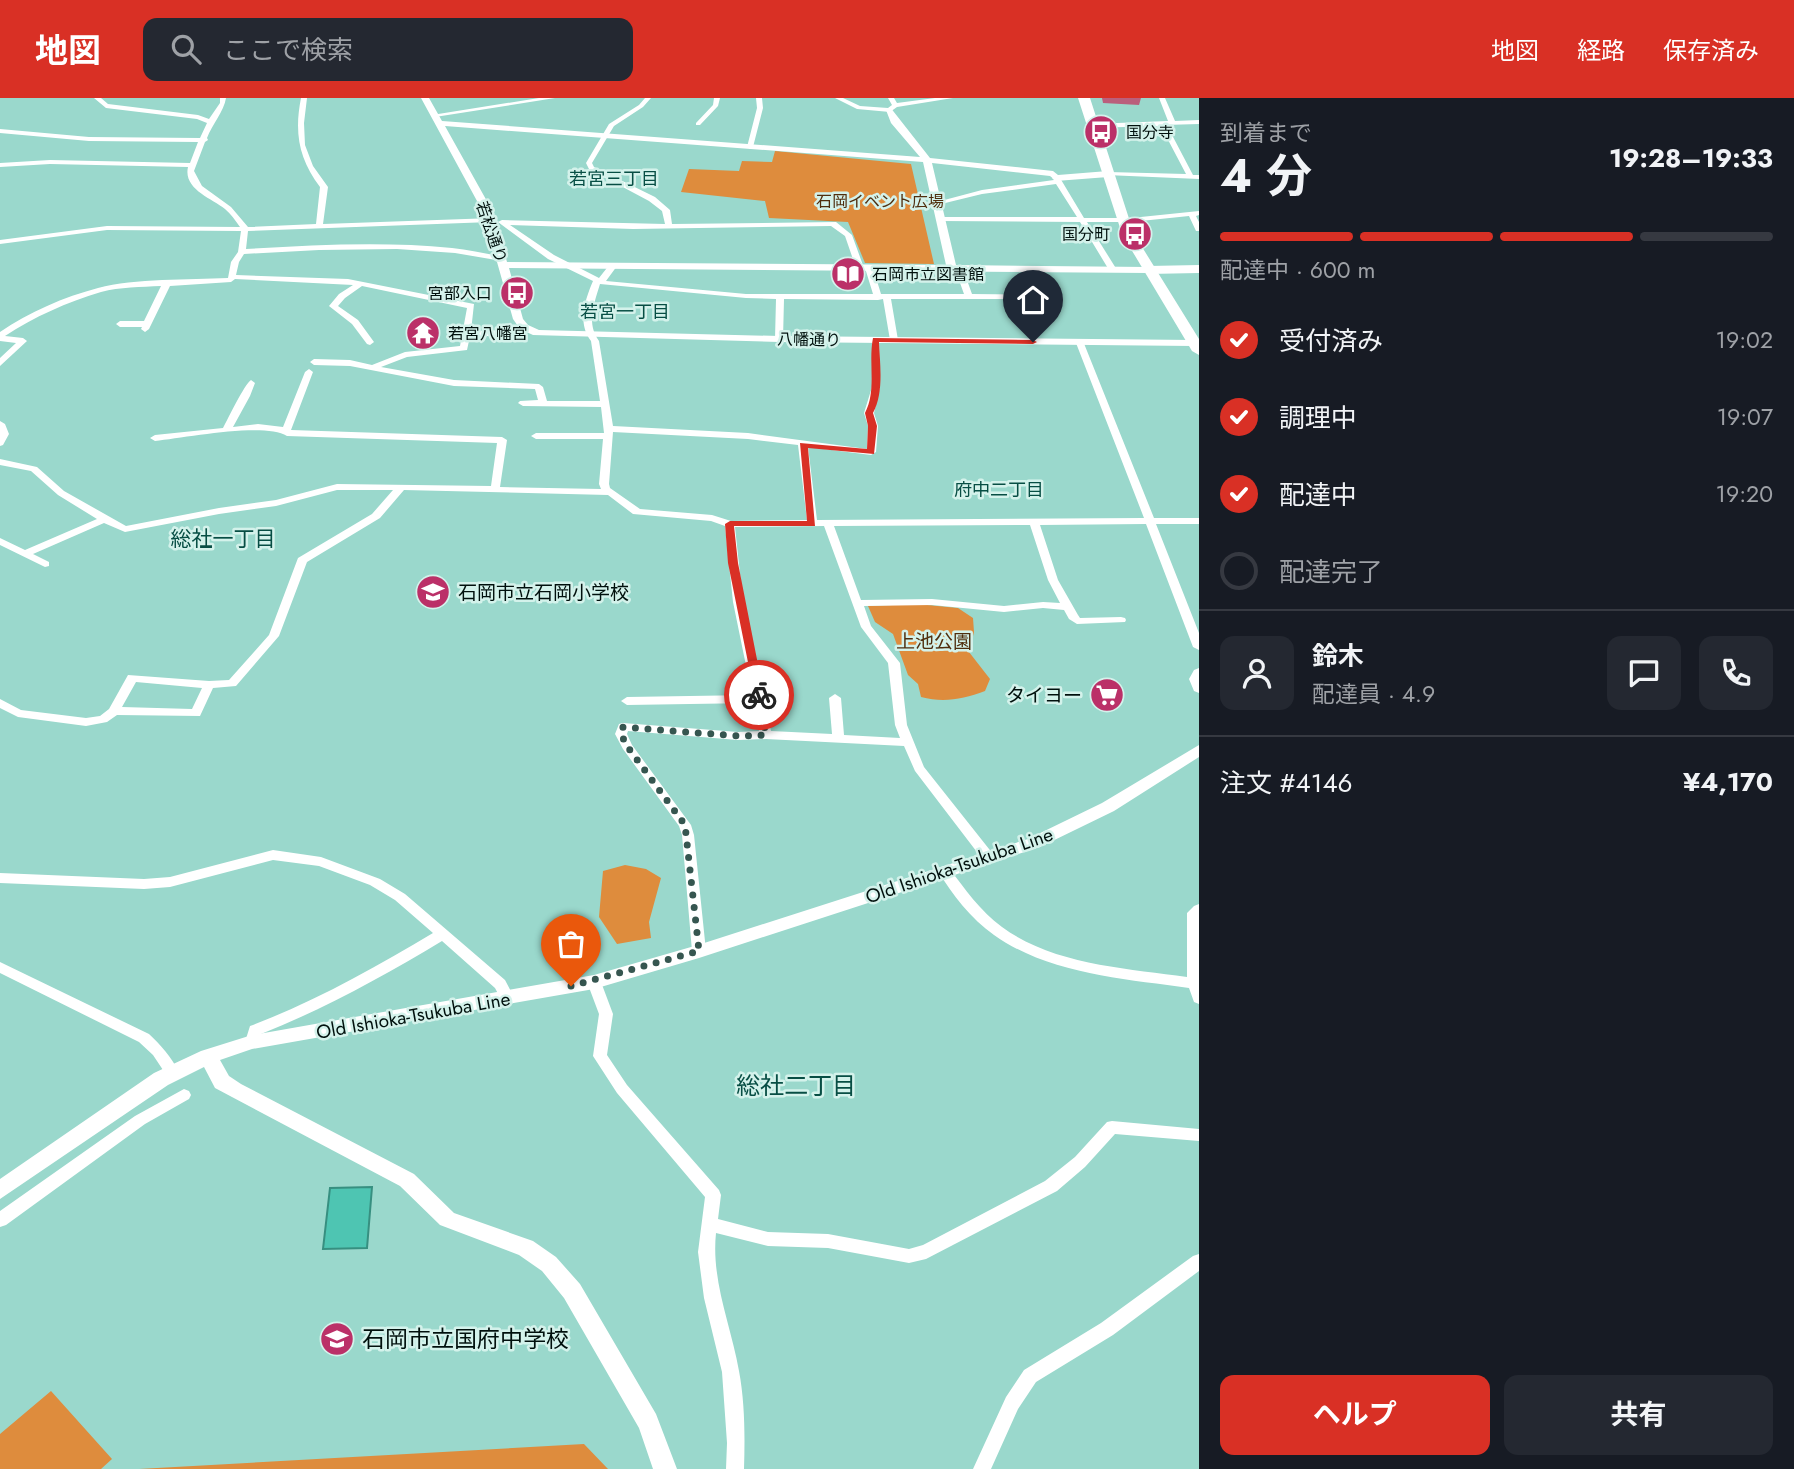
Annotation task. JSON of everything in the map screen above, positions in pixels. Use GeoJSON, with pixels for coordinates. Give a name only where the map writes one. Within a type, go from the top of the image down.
{"type":"FeatureCollection","features":[{"type":"Feature","properties":{"kind":"highway"},"geometry":{"type":"LineString","coordinates":[[1084,98],[1123,220],[1148,270],[1197,346]]}},
{"type":"Feature","properties":{"kind":"main road"},"geometry":{"type":"LineString","coordinates":[[1148,270],[1199,269]]}},
{"type":"Feature","properties":{"kind":"street"},"geometry":{"type":"LineString","coordinates":[[97,98],[106,106],[198,117],[211,122]]}},
{"type":"Feature","properties":{"kind":"street"},"geometry":{"type":"LineString","coordinates":[[0,337],[28,317],[100,290],[123,286],[231,280],[234,262],[242,252],[245,228],[230,209],[195,184],[190,171],[223,98]]}},
{"type":"Feature","properties":{"kind":"street"},"geometry":{"type":"LineString","coordinates":[[304,98],[300,119],[301,141],[307,160],[324,187],[319,226]]}},
{"type":"Feature","properties":{"kind":"street","name":"若松通り"},"geometry":{"type":"LineString","coordinates":[[425,98],[495,222],[519,319],[524,327],[531,330]]}},
{"type":"Feature","properties":{"kind":"street"},"geometry":{"type":"LineString","coordinates":[[437,119],[508,101],[552,98]]}},
{"type":"Feature","properties":{"kind":"street"},"geometry":{"type":"LineString","coordinates":[[648,98],[642,106],[611,125],[607,135],[591,155],[589,163],[591,167],[652,199],[666,210],[669,227]]}},
{"type":"Feature","properties":{"kind":"street"},"geometry":{"type":"LineString","coordinates":[[698,124],[716,105],[717,98]]}},
{"type":"Feature","properties":{"kind":"street"},"geometry":{"type":"LineString","coordinates":[[750,147],[761,108],[759,98]]}},
{"type":"Feature","properties":{"kind":"street"},"geometry":{"type":"LineString","coordinates":[[838,98],[859,108],[950,98]]}},
{"type":"Feature","properties":{"kind":"street"},"geometry":{"type":"LineString","coordinates":[[1162,98],[1172,122]]}},
{"type":"Feature","properties":{"kind":"street"},"geometry":{"type":"LineString","coordinates":[[892,104],[894,121],[920,150],[926,161],[940,219],[956,269],[969,297]]}},
{"type":"Feature","properties":{"kind":"street"},"geometry":{"type":"LineString","coordinates":[[437,119],[979,164],[1053,174],[1113,270]]}},
{"type":"Feature","properties":{"kind":"street"},"geometry":{"type":"LineString","coordinates":[[1092,126],[1199,122]]}},
{"type":"Feature","properties":{"kind":"street"},"geometry":{"type":"LineString","coordinates":[[1159,124],[1169,135],[1190,176]]}},
{"type":"Feature","properties":{"kind":"street"},"geometry":{"type":"LineString","coordinates":[[0,131],[89,139],[205,140]]}},
{"type":"Feature","properties":{"kind":"street"},"geometry":{"type":"LineString","coordinates":[[0,165],[50,162],[194,165]]}},
{"type":"Feature","properties":{"kind":"street"},"geometry":{"type":"LineString","coordinates":[[937,203],[982,192],[1108,174],[1199,177]]}},
{"type":"Feature","properties":{"kind":"street"},"geometry":{"type":"LineString","coordinates":[[940,219],[1123,220],[1195,213],[1199,229]]}},
{"type":"Feature","properties":{"kind":"street"},"geometry":{"type":"LineString","coordinates":[[495,222],[529,244],[598,281],[703,293],[780,296],[1054,297]]}},
{"type":"Feature","properties":{"kind":"street"},"geometry":{"type":"LineString","coordinates":[[0,242],[107,229],[495,222],[669,227],[833,224],[848,234],[882,298],[894,340]]}},
{"type":"Feature","properties":{"kind":"street"},"geometry":{"type":"LineString","coordinates":[[242,252],[320,247],[401,248],[450,250],[503,262],[567,265],[1148,270]]}},
{"type":"Feature","properties":{"kind":"street"},"geometry":{"type":"LineString","coordinates":[[613,266],[603,279],[598,281],[587,313],[589,333],[594,336],[608,433],[604,484],[608,492],[637,512],[712,518],[730,524],[1199,521]]}},
{"type":"Feature","properties":{"kind":"street"},"geometry":{"type":"LineString","coordinates":[[233,276],[361,283],[470,304],[464,348],[397,356],[373,368]]}},
{"type":"Feature","properties":{"kind":"street"},"geometry":{"type":"LineString","coordinates":[[361,283],[333,306],[355,321],[370,342]]}},
{"type":"Feature","properties":{"kind":"street"},"geometry":{"type":"LineString","coordinates":[[120,324],[146,326],[166,285]]}},
{"type":"Feature","properties":{"kind":"street"},"geometry":{"type":"LineString","coordinates":[[779,339],[780,296]]}},
{"type":"Feature","properties":{"kind":"street","name":"八幡通り"},"geometry":{"type":"LineString","coordinates":[[468,334],[517,333],[531,330],[546,334],[594,336],[1197,346]]}},
{"type":"Feature","properties":{"kind":"street"},"geometry":{"type":"LineString","coordinates":[[0,337],[23,341],[0,363]]}},
{"type":"Feature","properties":{"kind":"street"},"geometry":{"type":"LineString","coordinates":[[536,436],[608,433],[725,434],[871,452],[873,426],[869,413],[874,405],[876,387],[876,340]]}},
{"type":"Feature","properties":{"kind":"street"},"geometry":{"type":"LineString","coordinates":[[1080,343],[1199,647]]}},
{"type":"Feature","properties":{"kind":"street"},"geometry":{"type":"LineString","coordinates":[[286,430],[312,367],[350,363],[454,383],[539,387],[544,404]]}},
{"type":"Feature","properties":{"kind":"street"},"geometry":{"type":"LineString","coordinates":[[227,429],[247,396],[251,383]]}},
{"type":"Feature","properties":{"kind":"street"},"geometry":{"type":"LineString","coordinates":[[523,402],[604,404]]}},
{"type":"Feature","properties":{"kind":"street"},"geometry":{"type":"LineString","coordinates":[[0,424],[4,434],[0,443]]}},
{"type":"Feature","properties":{"kind":"street"},"geometry":{"type":"LineString","coordinates":[[155,438],[258,427],[286,430],[287,433],[334,436],[502,440],[495,489]]}},
{"type":"Feature","properties":{"kind":"street"},"geometry":{"type":"LineString","coordinates":[[803,445],[812,524]]}},
{"type":"Feature","properties":{"kind":"street"},"geometry":{"type":"LineString","coordinates":[[0,455],[34,469],[61,493],[125,529],[219,510],[276,503],[337,487],[608,492]]}},
{"type":"Feature","properties":{"kind":"street"},"geometry":{"type":"LineString","coordinates":[[0,462],[23,465]]}},
{"type":"Feature","properties":{"kind":"street"},"geometry":{"type":"LineString","coordinates":[[0,704],[18,713],[86,722],[103,719],[114,711],[132,678],[209,685],[232,683],[274,636],[302,560],[376,516],[401,487]]}},
{"type":"Feature","properties":{"kind":"street"},"geometry":{"type":"LineString","coordinates":[[24,554],[104,519]]}},
{"type":"Feature","properties":{"kind":"street"},"geometry":{"type":"LineString","coordinates":[[1034,521],[1053,580],[1077,621],[1121,621]]}},
{"type":"Feature","properties":{"kind":"street"},"geometry":{"type":"LineString","coordinates":[[730,524],[730,546],[766,735]]}},
{"type":"Feature","properties":{"kind":"street"},"geometry":{"type":"LineString","coordinates":[[828,524],[866,627],[894,663],[901,725],[907,741],[926,779],[988,857]]}},
{"type":"Feature","properties":{"kind":"street"},"geometry":{"type":"LineString","coordinates":[[0,541],[45,564]]}},
{"type":"Feature","properties":{"kind":"street"},"geometry":{"type":"LineString","coordinates":[[858,603],[932,602],[1004,609],[1043,605],[1068,607]]}},
{"type":"Feature","properties":{"kind":"street"},"geometry":{"type":"LineString","coordinates":[[1199,673],[1196,679],[1199,688]]}},
{"type":"Feature","properties":{"kind":"street"},"geometry":{"type":"LineString","coordinates":[[114,711],[196,713],[209,685]]}},
{"type":"Feature","properties":{"kind":"street"},"geometry":{"type":"LineString","coordinates":[[835,698],[838,739]]}},
{"type":"Feature","properties":{"kind":"street"},"geometry":{"type":"LineString","coordinates":[[627,701],[759,699]]}},
{"type":"Feature","properties":{"kind":"street"},"geometry":{"type":"LineString","coordinates":[[699,951],[685,825],[627,746],[621,734],[623,727],[725,736],[766,735],[907,741]]}},
{"type":"Feature","properties":{"kind":"street","name":"Old Ishioka-Tsukuba Line"},"geometry":{"type":"LineString","coordinates":[[0,1190],[172,1072],[208,1056],[252,1042],[594,982],[699,951],[1034,842],[1108,807],[1199,750]]}},
{"type":"Feature","properties":{"kind":"street"},"geometry":{"type":"LineString","coordinates":[[0,877],[144,884],[170,882],[273,855],[321,862],[375,882],[400,897],[500,984],[508,999]]}},
{"type":"Feature","properties":{"kind":"street"},"geometry":{"type":"LineString","coordinates":[[944,871],[979,915],[1005,935],[1035,950],[1080,965],[1194,983]]}},
{"type":"Feature","properties":{"kind":"street"},"geometry":{"type":"LineString","coordinates":[[1199,909],[1194,912],[1194,983],[1199,998]]}},
{"type":"Feature","properties":{"kind":"street"},"geometry":{"type":"LineString","coordinates":[[252,1042],[255,1030],[294,1015],[398,961],[443,934]]}},
{"type":"Feature","properties":{"kind":"street"},"geometry":{"type":"LineString","coordinates":[[0,967],[144,1038],[158,1051],[172,1072]]}},
{"type":"Feature","properties":{"kind":"street"},"geometry":{"type":"LineString","coordinates":[[594,982],[606,1014],[600,1056],[622,1089],[713,1195],[706,1252],[712,1298],[731,1372],[735,1469]]}},
{"type":"Feature","properties":{"kind":"street"},"geometry":{"type":"LineString","coordinates":[[208,1056],[222,1082],[234,1090],[407,1180],[447,1219],[526,1248],[549,1264],[572,1291],[648,1422],[665,1469]]}},
{"type":"Feature","properties":{"kind":"street"},"geometry":{"type":"LineString","coordinates":[[0,1220],[140,1120],[184,1094]]}},
{"type":"Feature","properties":{"kind":"street"},"geometry":{"type":"LineString","coordinates":[[709,1224],[768,1239],[828,1241],[909,1256],[926,1252],[1051,1186],[1080,1162],[1112,1127],[1199,1136]]}},
{"type":"Feature","properties":{"kind":"street"},"geometry":{"type":"LineString","coordinates":[[982,1469],[1012,1403],[1030,1376],[1107,1329],[1199,1261]]}},
{"type":"Feature","properties":{"kind":"green space","name":"石岡イベント広場"},"geometry":{"type":"Polygon","coordinates":[[[775,151],[911,164],[934,264],[865,263],[848,222],[769,218],[765,201],[681,192],[689,169],[739,171],[742,161],[772,162],[775,151]]]}},
{"type":"Feature","properties":{"kind":"green space","name":"上池公園"},"geometry":{"type":"Polygon","coordinates":[[[917,604],[958,608],[973,618],[974,632],[969,652],[990,679],[985,691],[953,699],[921,697],[918,684],[908,675],[893,634],[875,622],[868,606],[917,604]]]}},
{"type":"Feature","properties":{"kind":"green space"},"geometry":{"type":"Polygon","coordinates":[[[625,865],[646,869],[661,878],[649,922],[651,938],[617,944],[599,917],[603,871],[625,865]]]}},
{"type":"Feature","properties":{"kind":"green space"},"geometry":{"type":"Polygon","coordinates":[[[51,1391],[112,1459],[101,1469],[0,1469],[0,1434],[51,1391]]]}},
{"type":"Feature","properties":{"kind":"green space"},"geometry":{"type":"Polygon","coordinates":[[[584,1444],[608,1469],[139,1469],[584,1444]]]}},
{"type":"Feature","properties":{"kind":"shaded area"},"geometry":{"type":"Polygon","coordinates":[[[372,1187],[367,1248],[323,1249],[330,1188],[372,1187]]]}},
{"type":"Feature","properties":{"kind":"way so far"},"geometry":{"type":"LineString","coordinates":[[571,986],[594,982],[699,951],[685,825],[627,746],[621,734],[623,727],[699,734],[766,735],[759,695]]}},
{"type":"Feature","properties":{"kind":"place","name":"国分寺"},"geometry":{"type":"Point","coordinates":[1101,132]}},
{"type":"Feature","properties":{"kind":"place","name":"国分町"},"geometry":{"type":"Point","coordinates":[1135,234]}},
{"type":"Feature","properties":{"kind":"place","name":"石岡市立図書館"},"geometry":{"type":"Point","coordinates":[848,274]}},
{"type":"Feature","properties":{"kind":"place","name":"宮部入口"},"geometry":{"type":"Point","coordinates":[517,293]}},
{"type":"Feature","properties":{"kind":"place","name":"若宮八幡宮"},"geometry":{"type":"Point","coordinates":[423,333]}},
{"type":"Feature","properties":{"kind":"place","name":"石岡市立石岡小学校"},"geometry":{"type":"Point","coordinates":[433,592]}},
{"type":"Feature","properties":{"kind":"place","name":"タイヨー"},"geometry":{"type":"Point","coordinates":[1107,695]}},
{"type":"Feature","properties":{"kind":"place","name":"石岡市立国府中学校"},"geometry":{"type":"Point","coordinates":[337,1339]}},
{"type":"Feature","properties":{"kind":"district","name":"若宮三丁目"},"geometry":{"type":"Point","coordinates":[614,179]}},
{"type":"Feature","properties":{"kind":"district","name":"若宮一丁目"},"geometry":{"type":"Point","coordinates":[625,312]}},
{"type":"Feature","properties":{"kind":"district","name":"府中二丁目"},"geometry":{"type":"Point","coordinates":[999,490]}},
{"type":"Feature","properties":{"kind":"district","name":"総社一丁目"},"geometry":{"type":"Point","coordinates":[223,539]}},
{"type":"Feature","properties":{"kind":"district","name":"総社二丁目"},"geometry":{"type":"Point","coordinates":[796,1086]}},
{"type":"Feature","properties":{"kind":"route"},"geometry":{"type":"LineString","coordinates":[[759,695],[730,546],[730,524],[812,524],[803,445],[871,452],[873,426],[869,413],[874,405],[876,387],[876,340],[1033,342]]}}]}
